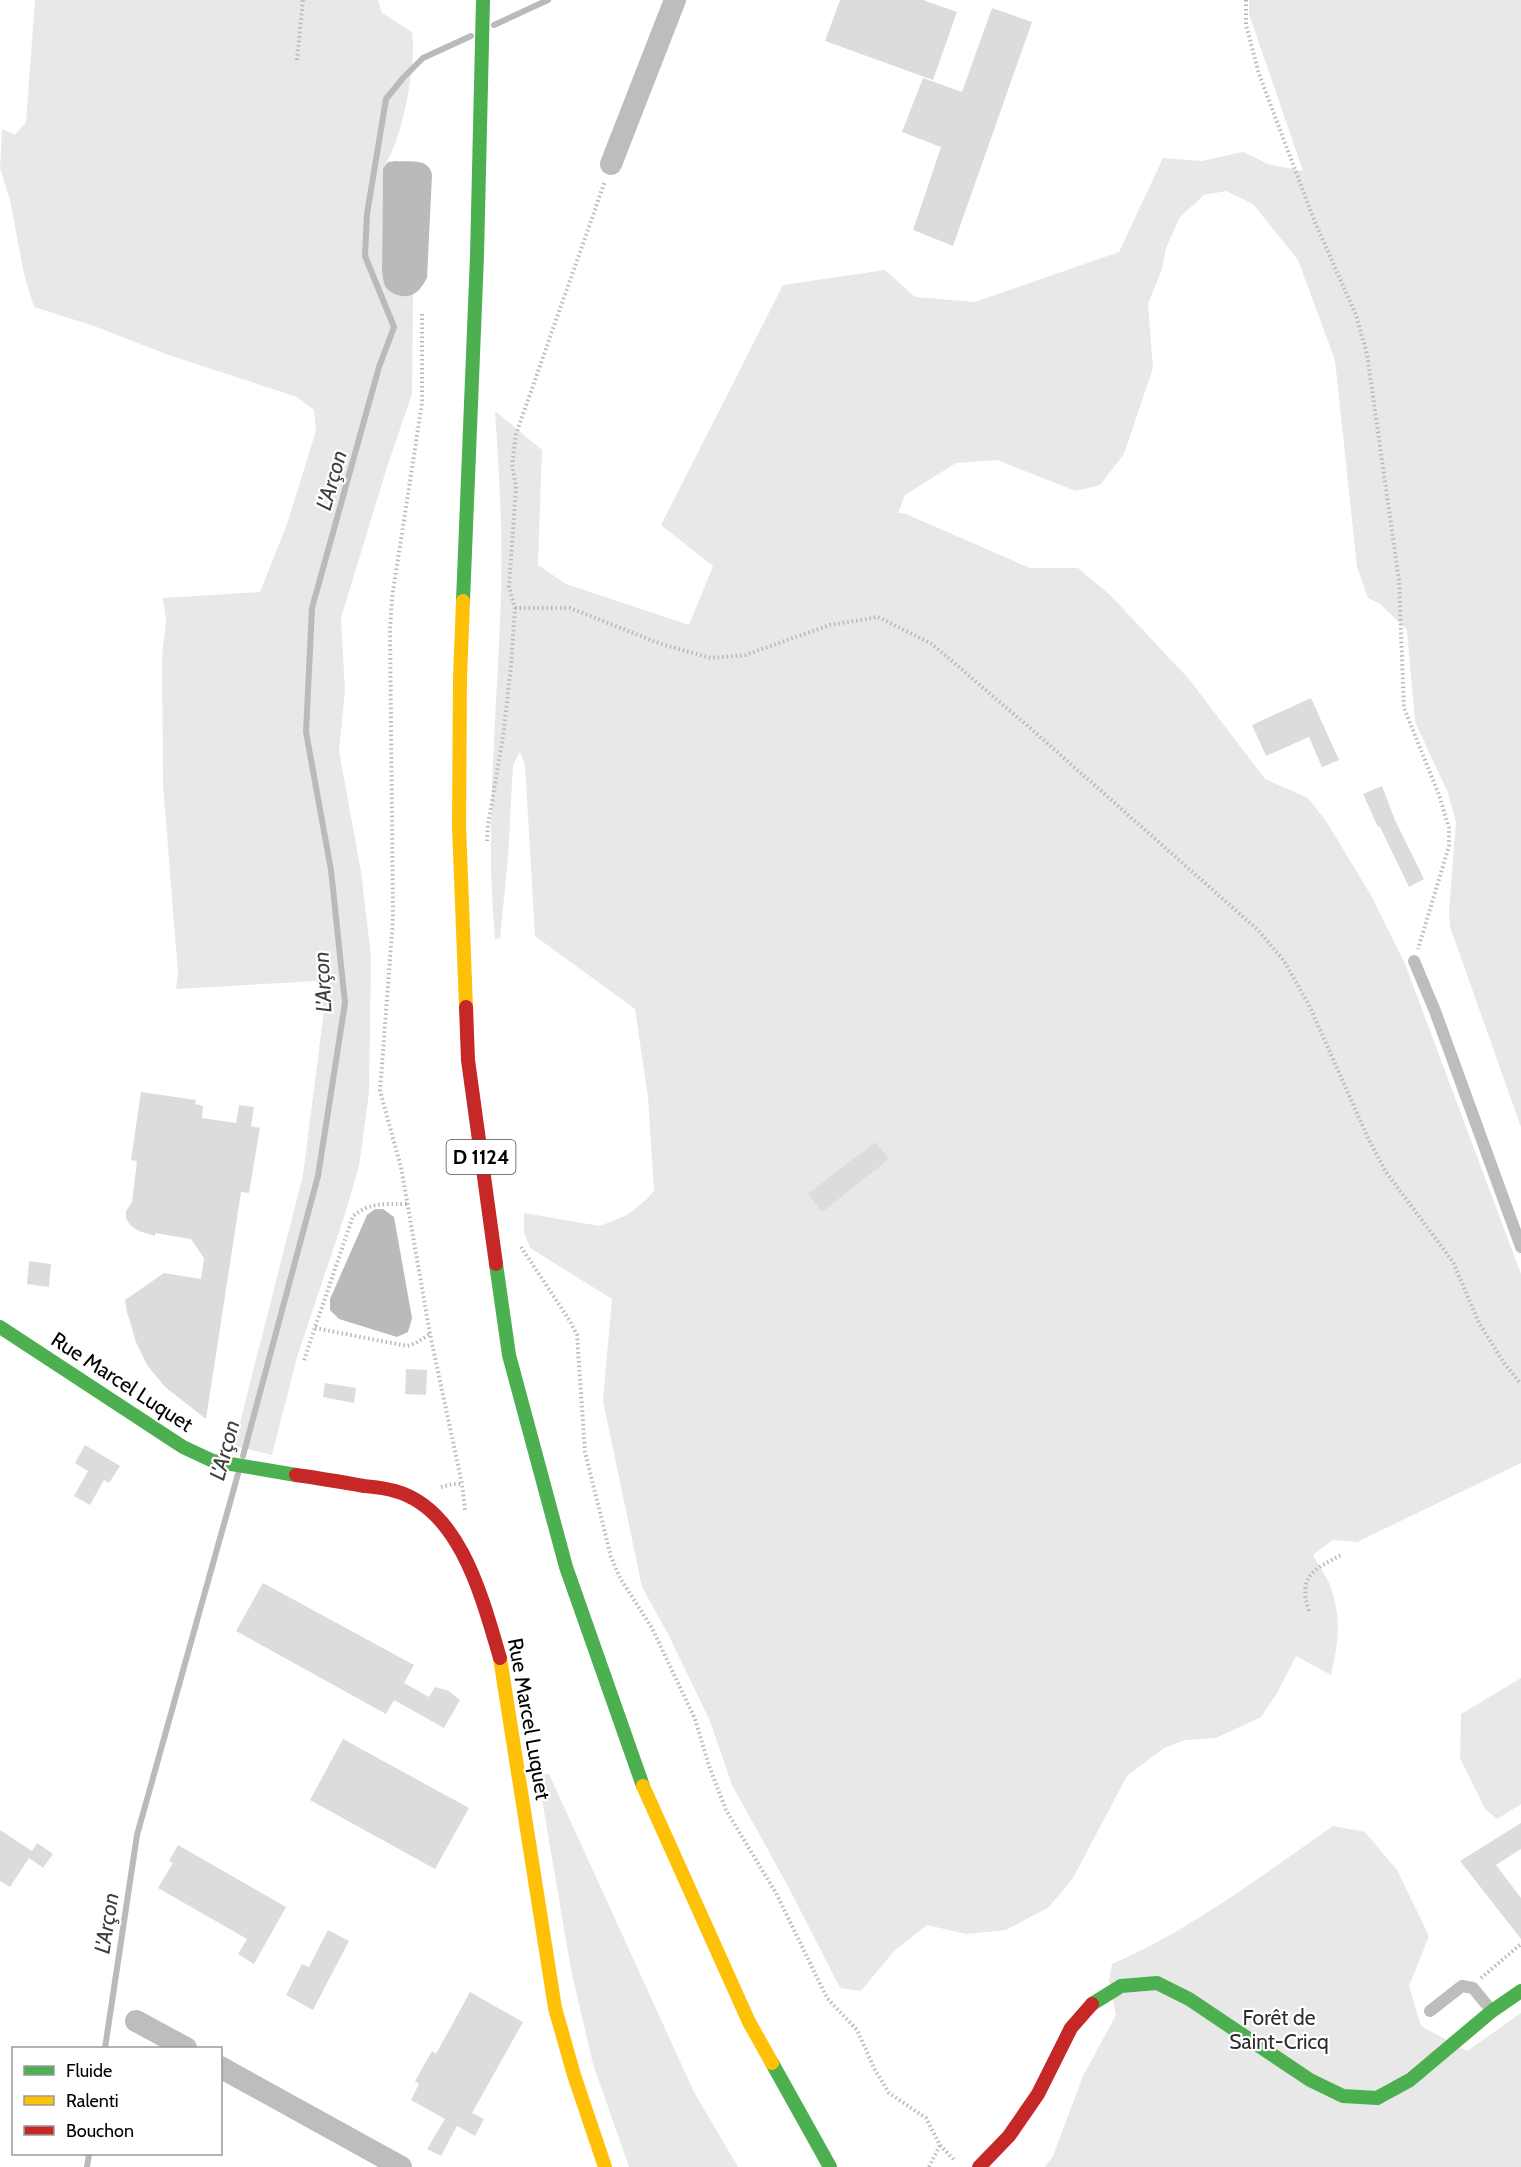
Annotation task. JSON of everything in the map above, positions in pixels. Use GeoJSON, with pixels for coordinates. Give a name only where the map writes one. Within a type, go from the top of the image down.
{"type":"FeatureCollection","features":[{"type":"Feature","properties":{"kind":"main road","name":"D 1124"},"geometry":{"type":"LineString","coordinates":[[483,0],[477,256],[460,678],[459,826],[468,1060],[508,1355],[566,1567],[641,1782],[749,2022],[830,2167]]}},
{"type":"Feature","properties":{"kind":"main road","name":"Rue Marcel Luquet"},"geometry":{"type":"LineString","coordinates":[[0,1327],[183,1447],[213,1461],[396,1491],[424,1504],[444,1524],[462,1554],[482,1597],[500,1658],[555,2008],[574,2075],[605,2167]]}},
{"type":"Feature","properties":{"kind":"main road"},"geometry":{"type":"LineString","coordinates":[[979,2167],[1009,2136],[1038,2094],[1071,2028],[1093,2002],[1121,1986],[1157,1983],[1189,1999],[1310,2080],[1343,2096],[1377,2098],[1410,2080],[1492,2011],[1521,1991]]}},
{"type":"Feature","properties":{"kind":"street"},"geometry":{"type":"LineString","coordinates":[[611,164],[675,0]]}},
{"type":"Feature","properties":{"kind":"street"},"geometry":{"type":"LineString","coordinates":[[136,2021],[182,2047]]}},
{"type":"Feature","properties":{"kind":"street"},"geometry":{"type":"LineString","coordinates":[[222,2068],[401,2167]]}},
{"type":"Feature","properties":{"kind":"lane"},"geometry":{"type":"LineString","coordinates":[[1414,961],[1435,1011],[1521,1247]]}},
{"type":"Feature","properties":{"kind":"lane"},"geometry":{"type":"LineString","coordinates":[[1430,2011],[1462,1986],[1473,1988],[1492,2011]]}},
{"type":"Feature","properties":{"kind":"path"},"geometry":{"type":"LineString","coordinates":[[297,60],[303,0]]}},
{"type":"Feature","properties":{"kind":"path"},"geometry":{"type":"LineString","coordinates":[[1246,0],[1246,25],[1258,74],[1314,220],[1356,315],[1367,354],[1399,581],[1404,708],[1439,795],[1449,828],[1449,846],[1414,961]]}},
{"type":"Feature","properties":{"kind":"path"},"geometry":{"type":"LineString","coordinates":[[487,847],[488,825],[503,737],[511,666],[514,608],[509,587],[516,487],[512,464],[516,434],[611,164]]}},
{"type":"Feature","properties":{"kind":"path"},"geometry":{"type":"LineString","coordinates":[[422,314],[422,403],[392,598],[390,629],[393,920],[380,1091],[401,1167],[430,1334],[462,1484],[466,1518]]}},
{"type":"Feature","properties":{"kind":"path"},"geometry":{"type":"LineString","coordinates":[[514,608],[570,608],[662,644],[711,658],[746,655],[830,625],[878,617],[932,644],[1258,930],[1284,961],[1310,1005],[1368,1138],[1386,1172],[1453,1262],[1479,1323],[1504,1363],[1521,1384]]}},
{"type":"Feature","properties":{"kind":"path"},"geometry":{"type":"LineString","coordinates":[[304,1360],[353,1216],[364,1207],[407,1204]]}},
{"type":"Feature","properties":{"kind":"path"},"geometry":{"type":"LineString","coordinates":[[519,1243],[577,1335],[585,1452],[611,1557],[620,1578],[648,1620],[694,1719],[726,1810],[776,1893],[827,1998],[857,2030],[875,2070],[889,2093],[926,2118],[940,2145],[954,2160],[957,2167]]}},
{"type":"Feature","properties":{"kind":"path"},"geometry":{"type":"LineString","coordinates":[[315,1328],[407,1346],[430,1334]]}},
{"type":"Feature","properties":{"kind":"path"},"geometry":{"type":"LineString","coordinates":[[1309,1611],[1305,1598],[1307,1579],[1317,1568],[1343,1554]]}},
{"type":"Feature","properties":{"kind":"path"},"geometry":{"type":"LineString","coordinates":[[1473,1988],[1484,1974],[1521,1944]]}},
{"type":"Feature","properties":{"kind":"path"},"geometry":{"type":"LineString","coordinates":[[928,2167],[940,2145]]}},
{"type":"Feature","properties":{"kind":"green space"},"geometry":{"type":"Polygon","coordinates":[[[35,0],[378,0],[382,13],[412,32],[410,82],[402,122],[390,156],[383,168],[382,271],[385,286],[404,297],[413,295],[412,394],[341,618],[345,691],[339,751],[361,872],[371,956],[369,1093],[359,1166],[297,1357],[272,1455],[234,1446],[303,1175],[324,1010],[318,981],[176,989],[178,973],[163,785],[162,656],[166,620],[163,598],[260,592],[287,524],[316,431],[314,410],[297,397],[34,307],[24,274],[10,200],[0,168],[2,129],[15,135],[26,122],[35,0]]]}},
{"type":"Feature","properties":{"kind":"green space"},"geometry":{"type":"Polygon","coordinates":[[[1249,0],[1521,0],[1521,1127],[1450,927],[1449,911],[1456,822],[1448,793],[1415,722],[1407,630],[1380,604],[1368,598],[1357,567],[1335,360],[1298,260],[1253,204],[1226,191],[1204,195],[1180,217],[1166,248],[1162,269],[1148,304],[1153,368],[1124,454],[1100,485],[1076,491],[997,460],[956,463],[905,495],[898,513],[906,514],[1030,568],[1078,568],[1110,595],[1189,679],[1265,779],[1308,798],[1326,821],[1372,897],[1405,964],[1521,1274],[1521,1463],[1357,1542],[1333,1540],[1313,1555],[1329,1584],[1337,1610],[1337,1642],[1331,1675],[1296,1656],[1277,1693],[1261,1717],[1216,1738],[1185,1740],[1164,1748],[1127,1776],[1073,1878],[1049,1907],[1006,1930],[966,1934],[927,1925],[894,1951],[861,1991],[840,1988],[790,1890],[732,1785],[710,1721],[667,1632],[642,1587],[603,1401],[612,1299],[530,1248],[524,1232],[524,1213],[600,1226],[627,1215],[647,1199],[654,1190],[648,1097],[635,1009],[535,936],[525,765],[520,752],[513,765],[508,858],[500,938],[495,939],[491,809],[501,570],[495,411],[542,450],[538,565],[566,584],[689,625],[713,566],[661,525],[783,285],[885,270],[915,297],[975,302],[1119,252],[1163,158],[1201,161],[1243,152],[1268,164],[1303,171],[1249,14],[1249,0]]]}},
{"type":"Feature","properties":{"kind":"green space"},"geometry":{"type":"Polygon","coordinates":[[[1521,1678],[1521,1804],[1497,1819],[1485,1809],[1460,1758],[1461,1714],[1521,1678]]]}},
{"type":"Feature","properties":{"kind":"green space"},"geometry":{"type":"Polygon","coordinates":[[[549,1774],[694,2092],[738,2167],[629,2167],[593,2064],[571,1970],[538,1776],[549,1774]]]}},
{"type":"Feature","properties":{"kind":"green space","name":"Forêt de Saint-Cricq"},"geometry":{"type":"Polygon","coordinates":[[[1333,1826],[1365,1832],[1397,1870],[1429,1936],[1409,1986],[1421,2026],[1467,2051],[1521,2013],[1521,2167],[1045,2167],[1053,2156],[1083,2076],[1116,2015],[1109,1980],[1112,1964],[1142,1950],[1198,1918],[1333,1826]]]}},
{"type":"Feature","properties":{"kind":"shaded area"},"geometry":{"type":"Polygon","coordinates":[[[388,162],[423,163],[432,175],[427,278],[415,293],[407,296],[397,295],[387,289],[382,271],[383,168],[388,162]]]}},
{"type":"Feature","properties":{"kind":"shaded area"},"geometry":{"type":"Polygon","coordinates":[[[375,1209],[383,1209],[394,1217],[412,1318],[408,1332],[397,1337],[339,1319],[330,1310],[330,1299],[367,1215],[375,1209]]]}},
{"type":"Feature","properties":{"kind":"building"},"geometry":{"type":"Polygon","coordinates":[[[840,0],[923,0],[957,12],[933,80],[825,41],[840,0]]]}},
{"type":"Feature","properties":{"kind":"building"},"geometry":{"type":"Polygon","coordinates":[[[992,8],[1032,22],[953,246],[913,230],[941,147],[902,132],[923,78],[962,92],[992,8]]]}},
{"type":"Feature","properties":{"kind":"building"},"geometry":{"type":"Polygon","coordinates":[[[1311,698],[1339,760],[1322,767],[1309,737],[1266,756],[1252,725],[1311,698]]]}},
{"type":"Feature","properties":{"kind":"building"},"geometry":{"type":"Polygon","coordinates":[[[1382,786],[1395,820],[1424,879],[1409,887],[1363,794],[1382,786]]]}},
{"type":"Feature","properties":{"kind":"building"},"geometry":{"type":"Polygon","coordinates":[[[141,1092],[196,1100],[195,1104],[203,1106],[202,1118],[236,1123],[239,1105],[254,1107],[251,1126],[260,1128],[249,1193],[241,1192],[206,1419],[165,1387],[147,1365],[136,1342],[127,1312],[125,1300],[164,1273],[201,1279],[204,1258],[191,1239],[155,1233],[155,1236],[139,1231],[126,1219],[126,1211],[132,1202],[137,1161],[131,1160],[141,1092]]]}},
{"type":"Feature","properties":{"kind":"building"},"geometry":{"type":"Polygon","coordinates":[[[875,1142],[889,1159],[822,1212],[808,1194],[875,1142]]]}},
{"type":"Feature","properties":{"kind":"building"},"geometry":{"type":"Polygon","coordinates":[[[29,1261],[51,1264],[49,1287],[27,1284],[29,1261]]]}},
{"type":"Feature","properties":{"kind":"building"},"geometry":{"type":"Polygon","coordinates":[[[406,1369],[427,1370],[426,1395],[405,1394],[406,1369]]]}},
{"type":"Feature","properties":{"kind":"building"},"geometry":{"type":"Polygon","coordinates":[[[325,1383],[356,1388],[354,1403],[323,1397],[325,1383]]]}},
{"type":"Feature","properties":{"kind":"building"},"geometry":{"type":"Polygon","coordinates":[[[85,1445],[120,1466],[109,1483],[104,1480],[90,1505],[74,1496],[88,1471],[75,1463],[85,1445]]]}},
{"type":"Feature","properties":{"kind":"building"},"geometry":{"type":"Polygon","coordinates":[[[263,1583],[414,1665],[404,1683],[429,1697],[435,1687],[449,1691],[460,1700],[444,1728],[394,1700],[386,1714],[236,1631],[263,1583]]]}},
{"type":"Feature","properties":{"kind":"building"},"geometry":{"type":"Polygon","coordinates":[[[343,1739],[469,1808],[435,1869],[310,1800],[343,1739]]]}},
{"type":"Feature","properties":{"kind":"building"},"geometry":{"type":"Polygon","coordinates":[[[1521,1823],[1521,1849],[1496,1865],[1521,1898],[1521,1939],[1460,1861],[1521,1823]]]}},
{"type":"Feature","properties":{"kind":"building"},"geometry":{"type":"Polygon","coordinates":[[[0,1830],[32,1851],[37,1843],[53,1854],[43,1868],[29,1858],[10,1887],[0,1881],[0,1830]]]}},
{"type":"Feature","properties":{"kind":"building"},"geometry":{"type":"Polygon","coordinates":[[[178,1845],[286,1907],[254,1964],[238,1954],[247,1939],[158,1888],[173,1863],[169,1861],[178,1845]]]}},
{"type":"Feature","properties":{"kind":"building"},"geometry":{"type":"Polygon","coordinates":[[[328,1930],[349,1941],[313,2010],[286,1995],[302,1964],[309,1967],[328,1930]]]}},
{"type":"Feature","properties":{"kind":"building"},"geometry":{"type":"Polygon","coordinates":[[[470,1992],[523,2022],[472,2113],[484,2119],[475,2136],[457,2126],[441,2156],[427,2149],[445,2119],[411,2100],[419,2084],[415,2081],[432,2051],[436,2054],[470,1992]]]}},
{"type":"Feature","properties":{"kind":"waterway","name":"L'Arçon"},"geometry":{"type":"LineString","coordinates":[[494,25],[548,0]]}},
{"type":"Feature","properties":{"kind":"waterway","name":"L'Arçon"},"geometry":{"type":"LineString","coordinates":[[243,1456],[318,1176],[345,1003],[331,870],[306,732],[312,608],[379,367],[394,327],[365,256],[367,214],[386,99],[423,58],[471,36]]}},
{"type":"Feature","properties":{"kind":"waterway","name":"L'Arçon"},"geometry":{"type":"LineString","coordinates":[[105,2047],[137,1835],[238,1474]]}},
{"type":"Feature","properties":{"kind":"waterway","name":"L'Arçon"},"geometry":{"type":"LineString","coordinates":[[87,2167],[89,2155]]}},
{"type":"Feature","properties":{"kind":"traffic: fast"},"geometry":{"type":"LineString","coordinates":[[463,601],[477,256],[483,0]]}},
{"type":"Feature","properties":{"kind":"traffic: fast"},"geometry":{"type":"LineString","coordinates":[[496,1264],[509,1355],[566,1567],[643,1786]]}},
{"type":"Feature","properties":{"kind":"traffic: fast"},"geometry":{"type":"LineString","coordinates":[[0,1327],[183,1447],[213,1461],[296,1475]]}},
{"type":"Feature","properties":{"kind":"traffic: fast"},"geometry":{"type":"LineString","coordinates":[[1092,2004],[1121,1986],[1157,1983],[1189,1999],[1310,2080],[1343,2096],[1377,2098],[1410,2080],[1492,2011],[1521,1991]]}},
{"type":"Feature","properties":{"kind":"traffic: fast"},"geometry":{"type":"LineString","coordinates":[[772,2063],[830,2167]]}},
{"type":"Feature","properties":{"kind":"traffic: slow"},"geometry":{"type":"LineString","coordinates":[[463,601],[459,826],[466,1007]]}},
{"type":"Feature","properties":{"kind":"traffic: slow"},"geometry":{"type":"LineString","coordinates":[[500,1658],[555,2008],[574,2075],[605,2167]]}},
{"type":"Feature","properties":{"kind":"traffic: slow"},"geometry":{"type":"LineString","coordinates":[[643,1786],[749,2022],[772,2063]]}},
{"type":"Feature","properties":{"kind":"traffic: jam"},"geometry":{"type":"LineString","coordinates":[[466,1007],[468,1060],[496,1264]]}},
{"type":"Feature","properties":{"kind":"traffic: jam"},"geometry":{"type":"LineString","coordinates":[[296,1475],[395,1491],[418,1501],[437,1517],[453,1537],[466,1560],[486,1610],[500,1658]]}},
{"type":"Feature","properties":{"kind":"traffic: jam"},"geometry":{"type":"LineString","coordinates":[[979,2167],[1009,2136],[1038,2094],[1071,2028],[1092,2004]]}}]}
